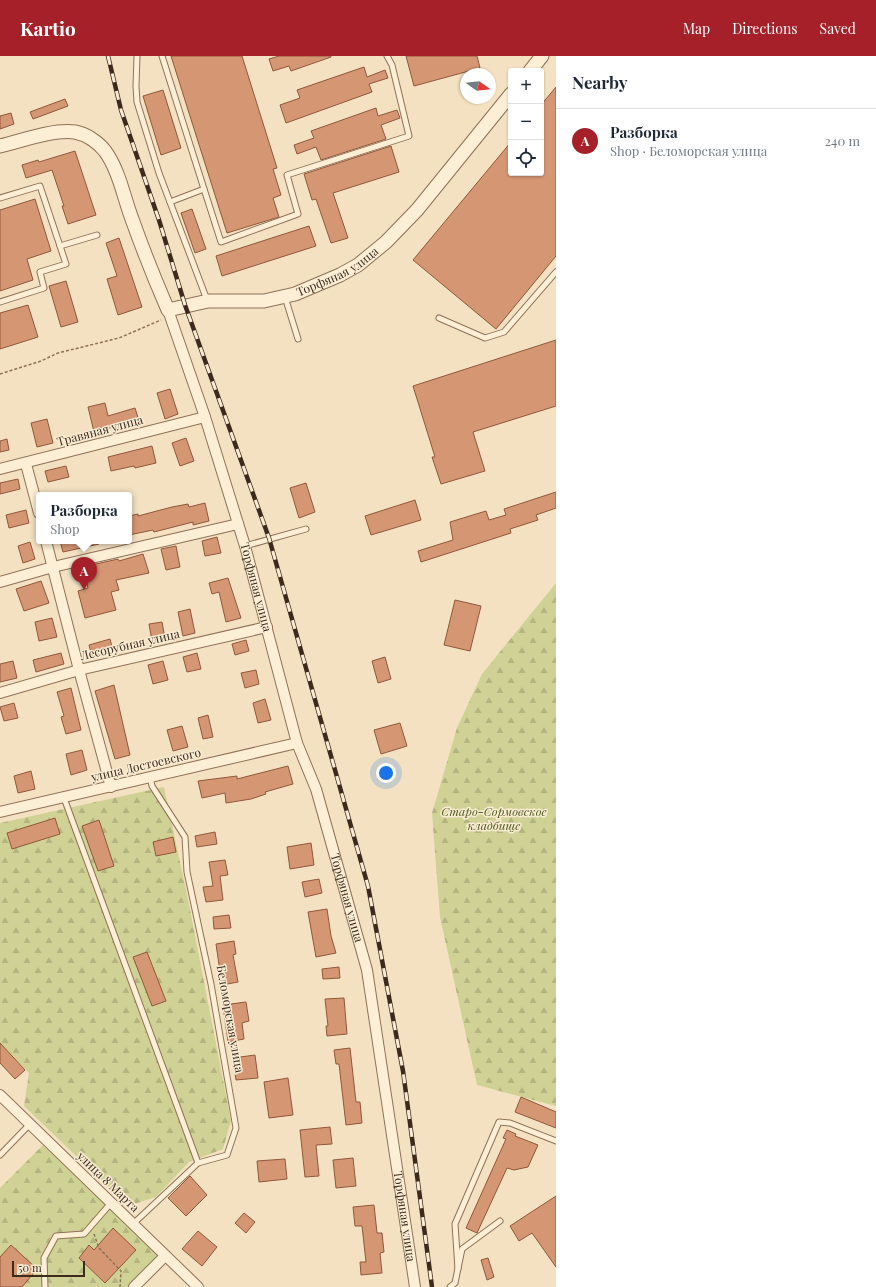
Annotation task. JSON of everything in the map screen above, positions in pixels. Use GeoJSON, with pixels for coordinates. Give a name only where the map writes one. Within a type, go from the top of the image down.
{"type":"FeatureCollection","features":[{"type":"Feature","properties":{"kind":"street"},"geometry":{"type":"LineString","coordinates":[[532,68],[542,56]]}},
{"type":"Feature","properties":{"kind":"street","name":"Торфяная улица"},"geometry":{"type":"LineString","coordinates":[[415,1287],[367,970],[316,789],[297,743],[246,546],[205,416],[169,314],[208,301],[264,301],[295,294],[340,275],[358,265],[386,242],[417,210],[508,98]]}},
{"type":"Feature","properties":{"kind":"street"},"geometry":{"type":"LineString","coordinates":[[0,146],[60,132],[74,132],[86,136],[97,143],[105,151],[113,165],[140,242],[169,314]]}},
{"type":"Feature","properties":{"kind":"street","name":"Травяная улица"},"geometry":{"type":"LineString","coordinates":[[0,469],[26,464],[205,416]]}},
{"type":"Feature","properties":{"kind":"street"},"geometry":{"type":"LineString","coordinates":[[26,464],[36,502]]}},
{"type":"Feature","properties":{"kind":"street"},"geometry":{"type":"LineString","coordinates":[[0,582],[53,567],[238,524]]}},
{"type":"Feature","properties":{"kind":"street"},"geometry":{"type":"LineString","coordinates":[[47,544],[78,670],[111,787]]}},
{"type":"Feature","properties":{"kind":"street","name":"Лесорубная улица"},"geometry":{"type":"LineString","coordinates":[[0,693],[78,670],[267,627]]}},
{"type":"Feature","properties":{"kind":"street","name":"улица Достоевского"},"geometry":{"type":"LineString","coordinates":[[0,812],[297,743]]}},
{"type":"Feature","properties":{"kind":"street","name":"улица 8 Марта"},"geometry":{"type":"LineString","coordinates":[[0,1095],[198,1287]]}},
{"type":"Feature","properties":{"kind":"street"},"geometry":{"type":"LineString","coordinates":[[134,1287],[165,1256]]}},
{"type":"Feature","properties":{"kind":"lane"},"geometry":{"type":"LineString","coordinates":[[138,56],[136,86],[137,102],[170,202],[208,301]]}},
{"type":"Feature","properties":{"kind":"lane"},"geometry":{"type":"LineString","coordinates":[[162,56],[221,242],[298,214],[287,175],[409,136],[392,65],[388,56]]}},
{"type":"Feature","properties":{"kind":"lane"},"geometry":{"type":"LineString","coordinates":[[0,198],[40,186],[66,264],[40,272],[44,288],[0,302]]}},
{"type":"Feature","properties":{"kind":"lane"},"geometry":{"type":"LineString","coordinates":[[170,202],[204,189]]}},
{"type":"Feature","properties":{"kind":"lane"},"geometry":{"type":"LineString","coordinates":[[60,246],[97,235]]}},
{"type":"Feature","properties":{"kind":"lane"},"geometry":{"type":"LineString","coordinates":[[439,318],[485,338],[504,332],[556,272]]}},
{"type":"Feature","properties":{"kind":"lane"},"geometry":{"type":"LineString","coordinates":[[284,296],[298,339]]}},
{"type":"Feature","properties":{"kind":"lane"},"geometry":{"type":"LineString","coordinates":[[246,546],[306,529]]}},
{"type":"Feature","properties":{"kind":"lane","name":"Беломорская улица"},"geometry":{"type":"LineString","coordinates":[[133,1224],[198,1163],[227,1155],[236,1128],[211,984],[187,872],[185,837],[152,786],[150,777]]}},
{"type":"Feature","properties":{"kind":"lane"},"geometry":{"type":"LineString","coordinates":[[64,798],[198,1163]]}},
{"type":"Feature","properties":{"kind":"lane"},"geometry":{"type":"LineString","coordinates":[[450,1287],[457,1285],[458,1269],[455,1224],[498,1122],[510,1123],[556,1141]]}},
{"type":"Feature","properties":{"kind":"lane"},"geometry":{"type":"LineString","coordinates":[[0,1155],[30,1124]]}},
{"type":"Feature","properties":{"kind":"lane"},"geometry":{"type":"LineString","coordinates":[[45,1287],[44,1258],[56,1236],[84,1234],[111,1203]]}},
{"type":"Feature","properties":{"kind":"lane"},"geometry":{"type":"LineString","coordinates":[[458,1269],[462,1249],[500,1221]]}},
{"type":"Feature","properties":{"kind":"path"},"geometry":{"type":"LineString","coordinates":[[0,374],[41,361],[58,353],[119,338],[169,314]]}},
{"type":"Feature","properties":{"kind":"path"},"geometry":{"type":"LineString","coordinates":[[91,1226],[99,1248],[121,1271],[120,1287]]}},
{"type":"Feature","properties":{"kind":"green space","name":"Старо-Сормовское кладбище"},"geometry":{"type":"Polygon","coordinates":[[[556,583],[556,1106],[477,1085],[440,917],[432,813],[457,728],[482,674],[556,583]]]}},
{"type":"Feature","properties":{"kind":"green space"},"geometry":{"type":"Polygon","coordinates":[[[164,787],[189,904],[231,1121],[223,1149],[189,1162],[156,1197],[128,1206],[24,1106],[29,1073],[0,1044],[0,823],[164,787]]]}},
{"type":"Feature","properties":{"kind":"green space"},"geometry":{"type":"Polygon","coordinates":[[[44,1144],[160,1256],[130,1287],[0,1287],[0,1188],[44,1144]]]}},
{"type":"Feature","properties":{"kind":"building"},"geometry":{"type":"Polygon","coordinates":[[[171,56],[242,56],[277,168],[273,169],[281,195],[273,198],[279,217],[227,233],[171,56]]]}},
{"type":"Feature","properties":{"kind":"building"},"geometry":{"type":"Polygon","coordinates":[[[279,56],[331,57],[291,71],[289,66],[273,71],[269,59],[279,56]]]}},
{"type":"Feature","properties":{"kind":"building"},"geometry":{"type":"Polygon","coordinates":[[[406,56],[477,56],[480,68],[460,68],[460,73],[414,86],[406,56]]]}},
{"type":"Feature","properties":{"kind":"building"},"geometry":{"type":"Polygon","coordinates":[[[364,67],[367,77],[385,70],[388,78],[369,84],[372,92],[286,123],[280,105],[300,98],[297,90],[364,67]]]}},
{"type":"Feature","properties":{"kind":"building"},"geometry":{"type":"Polygon","coordinates":[[[556,87],[556,256],[496,329],[413,260],[508,146],[508,176],[544,176],[544,101],[556,87]]]}},
{"type":"Feature","properties":{"kind":"building"},"geometry":{"type":"Polygon","coordinates":[[[163,90],[181,148],[161,155],[143,96],[163,90]]]}},
{"type":"Feature","properties":{"kind":"building"},"geometry":{"type":"Polygon","coordinates":[[[65,99],[68,106],[33,119],[30,112],[65,99]]]}},
{"type":"Feature","properties":{"kind":"building"},"geometry":{"type":"Polygon","coordinates":[[[376,108],[378,116],[397,110],[400,118],[381,125],[386,139],[321,160],[316,147],[297,154],[294,145],[314,138],[311,131],[376,108]]]}},
{"type":"Feature","properties":{"kind":"building"},"geometry":{"type":"Polygon","coordinates":[[[11,113],[14,124],[0,129],[0,116],[11,113]]]}},
{"type":"Feature","properties":{"kind":"building"},"geometry":{"type":"Polygon","coordinates":[[[391,146],[399,172],[333,193],[348,238],[331,243],[316,199],[312,200],[304,174],[391,146]]]}},
{"type":"Feature","properties":{"kind":"building"},"geometry":{"type":"Polygon","coordinates":[[[75,151],[96,215],[68,224],[62,206],[64,206],[52,170],[26,178],[22,165],[38,160],[39,162],[75,151]]]}},
{"type":"Feature","properties":{"kind":"building"},"geometry":{"type":"Polygon","coordinates":[[[35,199],[51,251],[27,259],[33,280],[0,291],[0,210],[35,199]]]}},
{"type":"Feature","properties":{"kind":"building"},"geometry":{"type":"Polygon","coordinates":[[[192,209],[206,249],[195,253],[181,213],[192,209]]]}},
{"type":"Feature","properties":{"kind":"building"},"geometry":{"type":"Polygon","coordinates":[[[309,226],[316,246],[222,276],[216,256],[309,226]]]}},
{"type":"Feature","properties":{"kind":"building"},"geometry":{"type":"Polygon","coordinates":[[[119,238],[142,307],[118,315],[107,279],[117,276],[106,243],[119,238]]]}},
{"type":"Feature","properties":{"kind":"building"},"geometry":{"type":"Polygon","coordinates":[[[66,281],[78,322],[61,327],[49,286],[66,281]]]}},
{"type":"Feature","properties":{"kind":"building"},"geometry":{"type":"Polygon","coordinates":[[[28,305],[38,337],[0,349],[0,313],[28,305]]]}},
{"type":"Feature","properties":{"kind":"building"},"geometry":{"type":"Polygon","coordinates":[[[556,340],[556,406],[473,432],[485,471],[441,484],[432,457],[435,457],[413,386],[556,340]]]}},
{"type":"Feature","properties":{"kind":"building"},"geometry":{"type":"Polygon","coordinates":[[[170,389],[178,414],[165,419],[157,393],[170,389]]]}},
{"type":"Feature","properties":{"kind":"building"},"geometry":{"type":"Polygon","coordinates":[[[105,403],[108,416],[135,408],[140,424],[126,428],[124,424],[94,432],[88,407],[105,403]]]}},
{"type":"Feature","properties":{"kind":"building"},"geometry":{"type":"Polygon","coordinates":[[[47,419],[53,443],[37,447],[31,423],[47,419]]]}},
{"type":"Feature","properties":{"kind":"building"},"geometry":{"type":"Polygon","coordinates":[[[186,438],[194,461],[180,466],[172,443],[186,438]]]}},
{"type":"Feature","properties":{"kind":"building"},"geometry":{"type":"Polygon","coordinates":[[[7,439],[9,450],[0,452],[0,441],[7,439]]]}},
{"type":"Feature","properties":{"kind":"building"},"geometry":{"type":"Polygon","coordinates":[[[152,446],[156,463],[135,468],[134,466],[111,471],[108,457],[152,446]]]}},
{"type":"Feature","properties":{"kind":"building"},"geometry":{"type":"Polygon","coordinates":[[[66,466],[69,477],[48,482],[45,471],[66,466]]]}},
{"type":"Feature","properties":{"kind":"building"},"geometry":{"type":"Polygon","coordinates":[[[18,479],[20,489],[0,494],[0,483],[18,479]]]}},
{"type":"Feature","properties":{"kind":"building"},"geometry":{"type":"Polygon","coordinates":[[[306,483],[315,512],[299,518],[290,488],[306,483]]]}},
{"type":"Feature","properties":{"kind":"building"},"geometry":{"type":"Polygon","coordinates":[[[556,492],[556,508],[536,515],[538,520],[510,529],[511,533],[421,562],[418,551],[453,540],[450,522],[486,511],[489,520],[506,515],[504,509],[556,492]]]}},
{"type":"Feature","properties":{"kind":"building"},"geometry":{"type":"Polygon","coordinates":[[[415,500],[421,520],[371,535],[365,516],[415,500]]]}},
{"type":"Feature","properties":{"kind":"building"},"geometry":{"type":"Polygon","coordinates":[[[205,503],[209,521],[193,525],[193,522],[154,532],[153,530],[132,534],[132,515],[138,514],[138,516],[188,504],[189,507],[205,503]]]}},
{"type":"Feature","properties":{"kind":"building"},"geometry":{"type":"Polygon","coordinates":[[[26,510],[29,523],[9,528],[6,515],[26,510]]]}},
{"type":"Feature","properties":{"kind":"building"},"geometry":{"type":"Polygon","coordinates":[[[217,537],[221,553],[205,556],[202,541],[217,537]]]}},
{"type":"Feature","properties":{"kind":"building"},"geometry":{"type":"Polygon","coordinates":[[[30,542],[35,559],[23,563],[18,546],[30,542]]]}},
{"type":"Feature","properties":{"kind":"building"},"geometry":{"type":"Polygon","coordinates":[[[61,544],[99,544],[63,552],[61,544]]]}},
{"type":"Feature","properties":{"kind":"building"},"geometry":{"type":"Polygon","coordinates":[[[176,546],[180,567],[166,570],[161,549],[176,546]]]}},
{"type":"Feature","properties":{"kind":"building"},"geometry":{"type":"Polygon","coordinates":[[[143,554],[149,573],[116,580],[119,590],[111,592],[116,610],[85,618],[78,591],[88,588],[83,567],[118,559],[119,561],[143,554]]]}},
{"type":"Feature","properties":{"kind":"building"},"geometry":{"type":"Polygon","coordinates":[[[228,578],[241,618],[226,622],[219,592],[212,594],[209,583],[228,578]]]}},
{"type":"Feature","properties":{"kind":"building"},"geometry":{"type":"Polygon","coordinates":[[[41,581],[49,603],[24,611],[16,589],[41,581]]]}},
{"type":"Feature","properties":{"kind":"building"},"geometry":{"type":"Polygon","coordinates":[[[455,600],[481,606],[470,651],[444,645],[455,600]]]}},
{"type":"Feature","properties":{"kind":"building"},"geometry":{"type":"Polygon","coordinates":[[[190,609],[195,633],[183,636],[178,612],[190,609]]]}},
{"type":"Feature","properties":{"kind":"building"},"geometry":{"type":"Polygon","coordinates":[[[52,618],[57,637],[39,641],[35,622],[52,618]]]}},
{"type":"Feature","properties":{"kind":"building"},"geometry":{"type":"Polygon","coordinates":[[[162,622],[165,639],[152,641],[149,624],[162,622]]]}},
{"type":"Feature","properties":{"kind":"building"},"geometry":{"type":"Polygon","coordinates":[[[110,639],[113,651],[92,657],[89,645],[110,639]]]}},
{"type":"Feature","properties":{"kind":"building"},"geometry":{"type":"Polygon","coordinates":[[[246,640],[249,651],[235,655],[232,644],[246,640]]]}},
{"type":"Feature","properties":{"kind":"building"},"geometry":{"type":"Polygon","coordinates":[[[61,653],[64,664],[36,672],[33,660],[61,653]]]}},
{"type":"Feature","properties":{"kind":"building"},"geometry":{"type":"Polygon","coordinates":[[[197,653],[201,669],[187,672],[183,657],[197,653]]]}},
{"type":"Feature","properties":{"kind":"building"},"geometry":{"type":"Polygon","coordinates":[[[385,657],[391,679],[378,683],[372,661],[385,657]]]}},
{"type":"Feature","properties":{"kind":"building"},"geometry":{"type":"Polygon","coordinates":[[[13,661],[17,678],[0,682],[0,664],[13,661]]]}},
{"type":"Feature","properties":{"kind":"building"},"geometry":{"type":"Polygon","coordinates":[[[163,661],[168,680],[153,684],[148,665],[163,661]]]}},
{"type":"Feature","properties":{"kind":"building"},"geometry":{"type":"Polygon","coordinates":[[[256,670],[259,684],[245,688],[241,673],[256,670]]]}},
{"type":"Feature","properties":{"kind":"building"},"geometry":{"type":"Polygon","coordinates":[[[114,685],[130,755],[115,759],[95,691],[114,685]]]}},
{"type":"Feature","properties":{"kind":"building"},"geometry":{"type":"Polygon","coordinates":[[[71,688],[81,730],[66,734],[61,717],[64,716],[57,692],[71,688]]]}},
{"type":"Feature","properties":{"kind":"building"},"geometry":{"type":"Polygon","coordinates":[[[265,699],[271,720],[258,723],[253,703],[265,699]]]}},
{"type":"Feature","properties":{"kind":"building"},"geometry":{"type":"Polygon","coordinates":[[[14,703],[18,718],[4,721],[0,707],[14,703]]]}},
{"type":"Feature","properties":{"kind":"building"},"geometry":{"type":"Polygon","coordinates":[[[208,715],[213,737],[203,739],[198,718],[208,715]]]}},
{"type":"Feature","properties":{"kind":"building"},"geometry":{"type":"Polygon","coordinates":[[[400,723],[407,746],[381,754],[374,730],[400,723]]]}},
{"type":"Feature","properties":{"kind":"building"},"geometry":{"type":"Polygon","coordinates":[[[182,726],[188,747],[173,751],[167,730],[182,726]]]}},
{"type":"Feature","properties":{"kind":"building"},"geometry":{"type":"Polygon","coordinates":[[[82,750],[87,770],[71,775],[66,754],[82,750]]]}},
{"type":"Feature","properties":{"kind":"building"},"geometry":{"type":"Polygon","coordinates":[[[288,766],[293,784],[265,792],[266,794],[251,799],[226,803],[225,793],[202,798],[198,781],[237,776],[237,779],[288,766]]]}},
{"type":"Feature","properties":{"kind":"building"},"geometry":{"type":"Polygon","coordinates":[[[31,771],[35,789],[18,793],[14,776],[31,771]]]}},
{"type":"Feature","properties":{"kind":"building"},"geometry":{"type":"Polygon","coordinates":[[[55,818],[60,834],[12,849],[7,833],[55,818]]]}},
{"type":"Feature","properties":{"kind":"building"},"geometry":{"type":"Polygon","coordinates":[[[99,820],[114,866],[98,871],[82,826],[99,820]]]}},
{"type":"Feature","properties":{"kind":"building"},"geometry":{"type":"Polygon","coordinates":[[[215,832],[217,844],[197,847],[195,836],[215,832]]]}},
{"type":"Feature","properties":{"kind":"building"},"geometry":{"type":"Polygon","coordinates":[[[173,837],[176,852],[156,856],[153,842],[173,837]]]}},
{"type":"Feature","properties":{"kind":"building"},"geometry":{"type":"Polygon","coordinates":[[[311,843],[314,865],[290,869],[287,847],[311,843]]]}},
{"type":"Feature","properties":{"kind":"building"},"geometry":{"type":"Polygon","coordinates":[[[225,860],[228,875],[220,876],[223,900],[206,902],[203,887],[213,886],[209,862],[225,860]]]}},
{"type":"Feature","properties":{"kind":"building"},"geometry":{"type":"Polygon","coordinates":[[[319,879],[322,893],[305,897],[302,882],[319,879]]]}},
{"type":"Feature","properties":{"kind":"building"},"geometry":{"type":"Polygon","coordinates":[[[327,909],[331,936],[336,953],[316,957],[308,912],[327,909]]]}},
{"type":"Feature","properties":{"kind":"building"},"geometry":{"type":"Polygon","coordinates":[[[229,915],[231,928],[214,929],[213,917],[229,915]]]}},
{"type":"Feature","properties":{"kind":"building"},"geometry":{"type":"Polygon","coordinates":[[[234,941],[236,954],[233,955],[238,982],[222,985],[216,944],[234,941]]]}},
{"type":"Feature","properties":{"kind":"building"},"geometry":{"type":"Polygon","coordinates":[[[147,952],[166,1001],[152,1006],[133,957],[147,952]]]}},
{"type":"Feature","properties":{"kind":"building"},"geometry":{"type":"Polygon","coordinates":[[[339,967],[340,978],[323,979],[322,969],[339,967]]]}},
{"type":"Feature","properties":{"kind":"building"},"geometry":{"type":"Polygon","coordinates":[[[344,998],[347,1034],[327,1036],[326,1026],[328,1026],[325,999],[344,998]]]}},
{"type":"Feature","properties":{"kind":"building"},"geometry":{"type":"Polygon","coordinates":[[[246,1002],[249,1021],[242,1023],[244,1039],[228,1042],[223,1005],[246,1002]]]}},
{"type":"Feature","properties":{"kind":"building"},"geometry":{"type":"Polygon","coordinates":[[[0,1043],[25,1070],[15,1079],[0,1063],[0,1043]]]}},
{"type":"Feature","properties":{"kind":"building"},"geometry":{"type":"Polygon","coordinates":[[[350,1048],[356,1102],[360,1102],[362,1123],[346,1125],[339,1064],[336,1064],[334,1050],[350,1048]]]}},
{"type":"Feature","properties":{"kind":"building"},"geometry":{"type":"Polygon","coordinates":[[[255,1055],[258,1078],[236,1080],[233,1058],[255,1055]]]}},
{"type":"Feature","properties":{"kind":"building"},"geometry":{"type":"Polygon","coordinates":[[[288,1078],[293,1115],[269,1118],[264,1082],[288,1078]]]}},
{"type":"Feature","properties":{"kind":"building"},"geometry":{"type":"Polygon","coordinates":[[[521,1097],[556,1112],[556,1128],[515,1112],[521,1097]]]}},
{"type":"Feature","properties":{"kind":"building"},"geometry":{"type":"Polygon","coordinates":[[[330,1127],[332,1144],[316,1145],[319,1176],[305,1177],[300,1130],[330,1127]]]}},
{"type":"Feature","properties":{"kind":"building"},"geometry":{"type":"Polygon","coordinates":[[[507,1130],[516,1134],[515,1136],[538,1145],[528,1167],[514,1170],[507,1168],[477,1233],[466,1228],[506,1139],[503,1138],[507,1130]]]}},
{"type":"Feature","properties":{"kind":"building"},"geometry":{"type":"Polygon","coordinates":[[[353,1158],[356,1186],[336,1188],[333,1160],[353,1158]]]}},
{"type":"Feature","properties":{"kind":"building"},"geometry":{"type":"Polygon","coordinates":[[[285,1159],[287,1179],[259,1182],[257,1161],[285,1159]]]}},
{"type":"Feature","properties":{"kind":"building"},"geometry":{"type":"Polygon","coordinates":[[[190,1176],[207,1195],[186,1216],[168,1198],[190,1176]]]}},
{"type":"Feature","properties":{"kind":"building"},"geometry":{"type":"Polygon","coordinates":[[[556,1196],[556,1267],[532,1233],[519,1241],[510,1226],[556,1196]]]}},
{"type":"Feature","properties":{"kind":"building"},"geometry":{"type":"Polygon","coordinates":[[[374,1205],[377,1233],[382,1233],[384,1252],[380,1253],[382,1273],[361,1275],[360,1262],[366,1262],[362,1226],[355,1226],[353,1207],[374,1205]]]}},
{"type":"Feature","properties":{"kind":"building"},"geometry":{"type":"Polygon","coordinates":[[[244,1213],[255,1222],[246,1233],[235,1223],[244,1213]]]}},
{"type":"Feature","properties":{"kind":"building"},"geometry":{"type":"Polygon","coordinates":[[[113,1228],[136,1250],[105,1283],[79,1258],[89,1245],[94,1250],[113,1228]]]}},
{"type":"Feature","properties":{"kind":"building"},"geometry":{"type":"Polygon","coordinates":[[[198,1231],[217,1247],[202,1266],[182,1249],[198,1231]]]}},
{"type":"Feature","properties":{"kind":"building"},"geometry":{"type":"Polygon","coordinates":[[[11,1245],[37,1269],[22,1287],[0,1287],[0,1257],[11,1245]]]}},
{"type":"Feature","properties":{"kind":"building"},"geometry":{"type":"Polygon","coordinates":[[[488,1258],[494,1277],[487,1280],[481,1260],[488,1258]]]}},
{"type":"Feature","properties":{"kind":"railway"},"geometry":{"type":"LineString","coordinates":[[108,56],[121,110],[159,220],[185,305],[269,538],[368,886],[403,1071],[432,1287]]}},
{"type":"Feature","properties":{"kind":"place","name":"Разборка"},"geometry":{"type":"Point","coordinates":[84,590]}}]}
